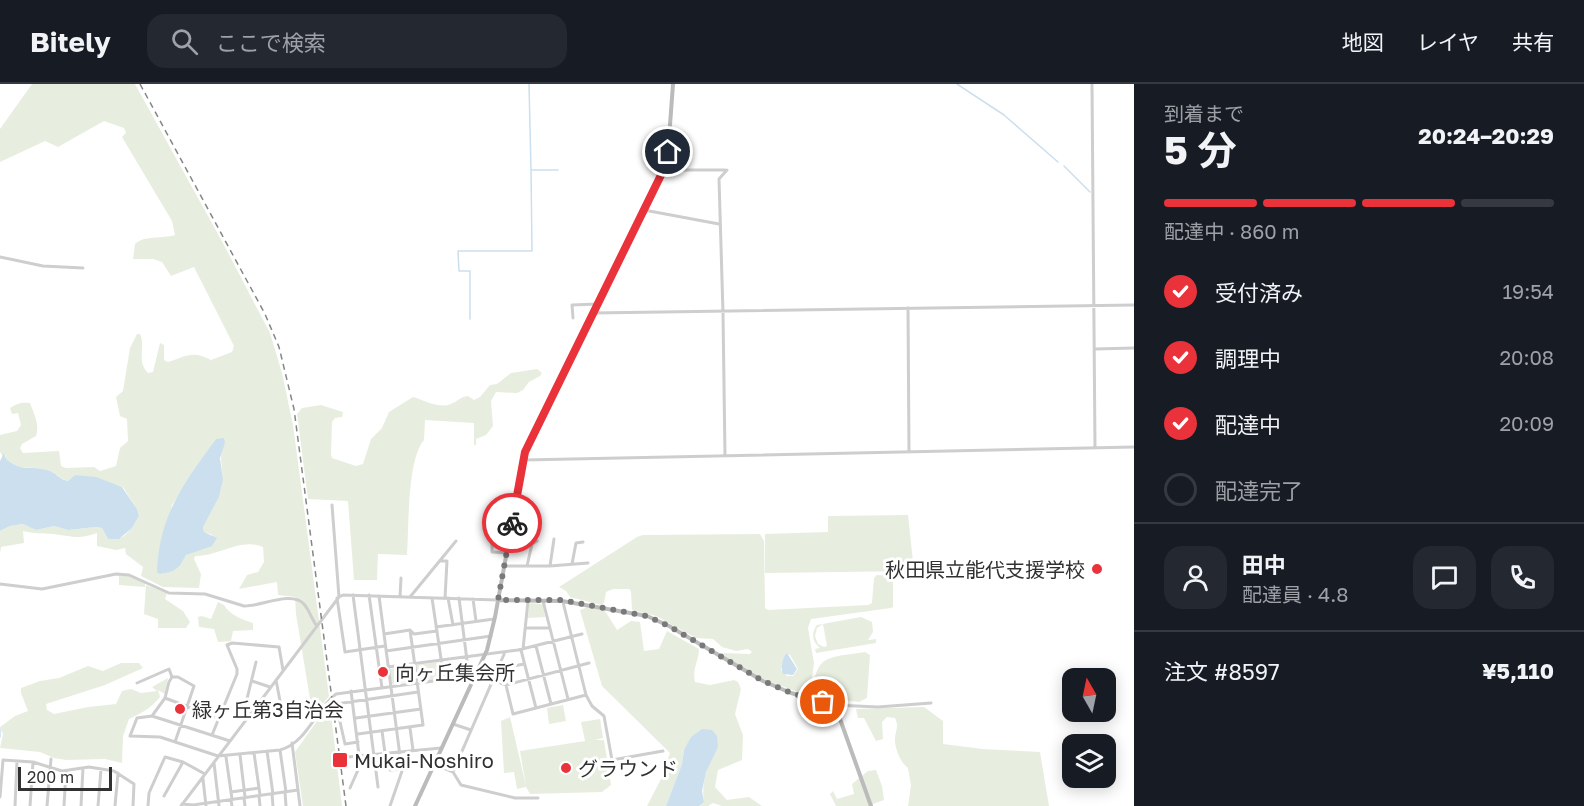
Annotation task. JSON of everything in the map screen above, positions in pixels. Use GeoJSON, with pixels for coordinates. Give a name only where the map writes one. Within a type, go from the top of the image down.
{"type":"FeatureCollection","features":[{"type":"Feature","properties":{"kind":"main road"},"geometry":{"type":"LineString","coordinates":[[415,806],[486,654],[495,618],[525,452],[663,171],[668,152],[673,84]]}},
{"type":"Feature","properties":{"kind":"main road"},"geometry":{"type":"LineString","coordinates":[[498,600],[562,600],[658,620],[763,681],[791,693],[835,705],[871,806]]}},
{"type":"Feature","properties":{"kind":"street"},"geometry":{"type":"LineString","coordinates":[[1092,84],[1095,448]]}},
{"type":"Feature","properties":{"kind":"street"},"geometry":{"type":"LineString","coordinates":[[663,171],[727,170],[719,179],[724,456]]}},
{"type":"Feature","properties":{"kind":"street"},"geometry":{"type":"LineString","coordinates":[[644,210],[719,224]]}},
{"type":"Feature","properties":{"kind":"street"},"geometry":{"type":"LineString","coordinates":[[0,257],[43,266],[83,267]]}},
{"type":"Feature","properties":{"kind":"street"},"geometry":{"type":"LineString","coordinates":[[573,318],[572,304],[598,304]]}},
{"type":"Feature","properties":{"kind":"street"},"geometry":{"type":"LineString","coordinates":[[593,313],[723,313],[1134,305]]}},
{"type":"Feature","properties":{"kind":"street"},"geometry":{"type":"LineString","coordinates":[[908,308],[909,452]]}},
{"type":"Feature","properties":{"kind":"street"},"geometry":{"type":"LineString","coordinates":[[1095,349],[1134,348]]}},
{"type":"Feature","properties":{"kind":"street"},"geometry":{"type":"LineString","coordinates":[[523,461],[1134,447]]}},
{"type":"Feature","properties":{"kind":"street"},"geometry":{"type":"LineString","coordinates":[[332,505],[338,598],[345,652],[360,649],[412,647],[491,636]]}},
{"type":"Feature","properties":{"kind":"street"},"geometry":{"type":"LineString","coordinates":[[507,553],[492,552],[492,532],[510,532]]}},
{"type":"Feature","properties":{"kind":"street"},"geometry":{"type":"LineString","coordinates":[[550,566],[554,539]]}},
{"type":"Feature","properties":{"kind":"street"},"geometry":{"type":"LineString","coordinates":[[410,597],[456,541]]}},
{"type":"Feature","properties":{"kind":"street"},"geometry":{"type":"LineString","coordinates":[[527,566],[532,544],[537,541]]}},
{"type":"Feature","properties":{"kind":"street"},"geometry":{"type":"LineString","coordinates":[[572,565],[576,543],[583,542]]}},
{"type":"Feature","properties":{"kind":"street"},"geometry":{"type":"LineString","coordinates":[[440,561],[447,561],[447,598],[453,625]]}},
{"type":"Feature","properties":{"kind":"street"},"geometry":{"type":"LineString","coordinates":[[505,566],[588,563]]}},
{"type":"Feature","properties":{"kind":"street"},"geometry":{"type":"LineString","coordinates":[[0,584],[42,589],[116,574],[129,575],[169,593],[205,594],[244,606],[280,599],[296,600],[303,603],[316,625]]}},
{"type":"Feature","properties":{"kind":"street"},"geometry":{"type":"LineString","coordinates":[[400,597],[401,578]]}},
{"type":"Feature","properties":{"kind":"street"},"geometry":{"type":"LineString","coordinates":[[353,595],[378,787]]}},
{"type":"Feature","properties":{"kind":"street"},"geometry":{"type":"LineString","coordinates":[[182,805],[338,598],[369,595],[498,600]]}},
{"type":"Feature","properties":{"kind":"street"},"geometry":{"type":"LineString","coordinates":[[369,595],[381,688]]}},
{"type":"Feature","properties":{"kind":"street"},"geometry":{"type":"LineString","coordinates":[[379,596],[401,769],[390,806]]}},
{"type":"Feature","properties":{"kind":"street"},"geometry":{"type":"LineString","coordinates":[[432,598],[444,679]]}},
{"type":"Feature","properties":{"kind":"street"},"geometry":{"type":"LineString","coordinates":[[459,598],[470,676]]}},
{"type":"Feature","properties":{"kind":"street"},"geometry":{"type":"LineString","coordinates":[[473,598],[476,621]]}},
{"type":"Feature","properties":{"kind":"street"},"geometry":{"type":"LineString","coordinates":[[562,600],[586,695],[592,706],[604,716],[612,760],[663,751]]}},
{"type":"Feature","properties":{"kind":"street"},"geometry":{"type":"LineString","coordinates":[[528,601],[522,649],[536,708]]}},
{"type":"Feature","properties":{"kind":"street"},"geometry":{"type":"LineString","coordinates":[[543,601],[568,699]]}},
{"type":"Feature","properties":{"kind":"street"},"geometry":{"type":"LineString","coordinates":[[410,630],[414,634],[495,618]]}},
{"type":"Feature","properties":{"kind":"street"},"geometry":{"type":"LineString","coordinates":[[525,628],[549,628]]}},
{"type":"Feature","properties":{"kind":"street"},"geometry":{"type":"LineString","coordinates":[[384,634],[410,630]]}},
{"type":"Feature","properties":{"kind":"street"},"geometry":{"type":"LineString","coordinates":[[358,734],[423,725],[410,630]]}},
{"type":"Feature","properties":{"kind":"street"},"geometry":{"type":"LineString","coordinates":[[388,668],[505,652],[582,634]]}},
{"type":"Feature","properties":{"kind":"street"},"geometry":{"type":"LineString","coordinates":[[212,735],[237,674],[227,645],[279,647],[283,670]]}},
{"type":"Feature","properties":{"kind":"street"},"geometry":{"type":"LineString","coordinates":[[536,646],[551,704]]}},
{"type":"Feature","properties":{"kind":"street"},"geometry":{"type":"LineString","coordinates":[[453,772],[505,652]]}},
{"type":"Feature","properties":{"kind":"street"},"geometry":{"type":"LineString","coordinates":[[244,711],[256,662]]}},
{"type":"Feature","properties":{"kind":"street"},"geometry":{"type":"LineString","coordinates":[[230,741],[152,716],[137,718],[130,736],[160,737],[226,757],[280,750],[292,743],[311,725],[336,694],[480,675],[506,685],[589,663]]}},
{"type":"Feature","properties":{"kind":"street"},"geometry":{"type":"LineString","coordinates":[[499,666],[524,664]]}},
{"type":"Feature","properties":{"kind":"street"},"geometry":{"type":"LineString","coordinates":[[137,683],[169,669],[172,677]]}},
{"type":"Feature","properties":{"kind":"street"},"geometry":{"type":"LineString","coordinates":[[152,716],[165,698],[172,677]]}},
{"type":"Feature","properties":{"kind":"street"},"geometry":{"type":"LineString","coordinates":[[172,677],[178,677],[194,686],[175,742]]}},
{"type":"Feature","properties":{"kind":"street"},"geometry":{"type":"LineString","coordinates":[[276,680],[281,706]]}},
{"type":"Feature","properties":{"kind":"street"},"geometry":{"type":"LineString","coordinates":[[252,681],[270,687]]}},
{"type":"Feature","properties":{"kind":"street"},"geometry":{"type":"LineString","coordinates":[[506,685],[513,714],[586,695]]}},
{"type":"Feature","properties":{"kind":"street"},"geometry":{"type":"LineString","coordinates":[[350,788],[359,773],[358,734],[351,691]]}},
{"type":"Feature","properties":{"kind":"street"},"geometry":{"type":"LineString","coordinates":[[358,742],[345,744],[336,704],[418,692]]}},
{"type":"Feature","properties":{"kind":"street"},"geometry":{"type":"LineString","coordinates":[[165,698],[186,708],[218,718]]}},
{"type":"Feature","properties":{"kind":"street"},"geometry":{"type":"LineString","coordinates":[[835,705],[878,707],[931,703]]}},
{"type":"Feature","properties":{"kind":"street"},"geometry":{"type":"LineString","coordinates":[[356,718],[421,709]]}},
{"type":"Feature","properties":{"kind":"street"},"geometry":{"type":"LineString","coordinates":[[453,724],[471,730]]}},
{"type":"Feature","properties":{"kind":"street"},"geometry":{"type":"LineString","coordinates":[[410,728],[413,750]]}},
{"type":"Feature","properties":{"kind":"street"},"geometry":{"type":"LineString","coordinates":[[382,731],[385,753]]}},
{"type":"Feature","properties":{"kind":"street"},"geometry":{"type":"LineString","coordinates":[[292,743],[300,806]]}},
{"type":"Feature","properties":{"kind":"street"},"geometry":{"type":"LineString","coordinates":[[348,757],[442,748]]}},
{"type":"Feature","properties":{"kind":"street"},"geometry":{"type":"LineString","coordinates":[[280,750],[286,806]]}},
{"type":"Feature","properties":{"kind":"street"},"geometry":{"type":"LineString","coordinates":[[267,752],[273,806]]}},
{"type":"Feature","properties":{"kind":"street"},"geometry":{"type":"LineString","coordinates":[[254,753],[260,806]]}},
{"type":"Feature","properties":{"kind":"street"},"geometry":{"type":"LineString","coordinates":[[240,755],[246,806]]}},
{"type":"Feature","properties":{"kind":"street"},"geometry":{"type":"LineString","coordinates":[[226,757],[232,806]]}},
{"type":"Feature","properties":{"kind":"street"},"geometry":{"type":"LineString","coordinates":[[148,806],[149,793],[165,758],[183,762],[205,774]]}},
{"type":"Feature","properties":{"kind":"street"},"geometry":{"type":"LineString","coordinates":[[46,806],[51,759]]}},
{"type":"Feature","properties":{"kind":"street"},"geometry":{"type":"LineString","coordinates":[[0,797],[2,761],[33,762],[66,771],[83,768],[118,773],[134,784],[133,806]]}},
{"type":"Feature","properties":{"kind":"street"},"geometry":{"type":"LineString","coordinates":[[15,806],[17,761]]}},
{"type":"Feature","properties":{"kind":"street"},"geometry":{"type":"LineString","coordinates":[[30,806],[33,762]]}},
{"type":"Feature","properties":{"kind":"street"},"geometry":{"type":"LineString","coordinates":[[164,796],[183,762]]}},
{"type":"Feature","properties":{"kind":"street"},"geometry":{"type":"LineString","coordinates":[[214,762],[219,806]]}},
{"type":"Feature","properties":{"kind":"street"},"geometry":{"type":"LineString","coordinates":[[434,764],[453,772],[461,785],[515,798],[538,798]]}},
{"type":"Feature","properties":{"kind":"street"},"geometry":{"type":"LineString","coordinates":[[81,806],[83,768]]}},
{"type":"Feature","properties":{"kind":"street"},"geometry":{"type":"LineString","coordinates":[[98,806],[101,769]]}},
{"type":"Feature","properties":{"kind":"street"},"geometry":{"type":"LineString","coordinates":[[390,770],[401,769]]}},
{"type":"Feature","properties":{"kind":"street"},"geometry":{"type":"LineString","coordinates":[[64,806],[66,771]]}},
{"type":"Feature","properties":{"kind":"street"},"geometry":{"type":"LineString","coordinates":[[116,806],[118,773]]}},
{"type":"Feature","properties":{"kind":"street"},"geometry":{"type":"LineString","coordinates":[[202,778],[206,804]]}},
{"type":"Feature","properties":{"kind":"street"},"geometry":{"type":"LineString","coordinates":[[231,792],[259,788]]}},
{"type":"Feature","properties":{"kind":"street"},"geometry":{"type":"LineString","coordinates":[[182,805],[206,804],[298,790]]}},
{"type":"Feature","properties":{"kind":"green space"},"geometry":{"type":"Polygon","coordinates":[[[32,84],[135,84],[224,245],[270,333],[282,373],[293,425],[329,696],[313,717],[295,597],[278,595],[277,582],[239,589],[247,575],[258,572],[264,562],[263,547],[246,544],[212,554],[195,556],[194,559],[201,574],[199,588],[163,587],[141,576],[143,567],[126,554],[125,548],[116,550],[97,546],[97,533],[75,537],[23,531],[24,543],[1,547],[0,554],[0,531],[10,526],[23,524],[36,530],[54,526],[68,530],[96,527],[102,528],[108,539],[118,539],[132,528],[139,516],[123,487],[75,475],[68,481],[47,470],[17,466],[6,459],[5,454],[3,457],[0,452],[0,435],[17,431],[21,425],[18,413],[12,414],[10,408],[20,403],[30,403],[36,420],[36,436],[22,444],[20,448],[23,453],[59,451],[61,466],[66,468],[94,467],[100,471],[116,466],[120,448],[128,441],[127,419],[120,416],[116,397],[123,391],[130,348],[137,334],[140,334],[142,339],[142,359],[144,369],[148,373],[153,372],[160,343],[164,345],[164,360],[168,362],[194,355],[211,360],[232,352],[234,346],[194,267],[171,276],[162,262],[153,259],[133,259],[135,244],[139,241],[175,235],[172,221],[122,137],[126,133],[124,128],[104,121],[58,147],[45,141],[0,162],[0,129],[32,84]],[[216,439],[172,505],[160,574],[176,568],[186,555],[213,535],[204,532],[203,527],[221,488],[221,453],[225,443],[216,439]]]}},
{"type":"Feature","properties":{"kind":"green space"},"geometry":{"type":"Polygon","coordinates":[[[537,369],[542,373],[540,376],[529,382],[523,390],[517,393],[496,392],[491,401],[493,426],[486,435],[476,439],[476,445],[474,445],[474,423],[425,420],[424,440],[414,462],[407,555],[378,554],[377,580],[354,580],[348,501],[308,499],[297,414],[302,408],[321,405],[343,412],[342,417],[335,418],[332,422],[331,455],[332,458],[356,466],[363,464],[371,439],[382,428],[389,412],[413,397],[442,405],[451,404],[468,396],[474,400],[480,397],[490,385],[497,384],[511,373],[537,369]]]}},
{"type":"Feature","properties":{"kind":"green space"},"geometry":{"type":"Polygon","coordinates":[[[908,515],[914,571],[765,573],[765,534],[828,532],[828,516],[908,515]]]}},
{"type":"Feature","properties":{"kind":"green space"},"geometry":{"type":"Polygon","coordinates":[[[760,534],[764,541],[765,608],[768,610],[868,605],[872,603],[874,578],[877,575],[893,576],[893,607],[811,619],[808,628],[814,663],[810,693],[806,695],[768,681],[723,656],[724,653],[750,654],[752,652],[748,649],[736,651],[722,647],[713,639],[696,638],[656,616],[632,610],[629,589],[613,589],[606,592],[604,603],[601,605],[570,597],[559,587],[643,535],[760,534]],[[785,653],[781,670],[787,676],[793,676],[798,669],[790,655],[785,653]]]}},
{"type":"Feature","properties":{"kind":"green space"},"geometry":{"type":"Polygon","coordinates":[[[119,575],[130,576],[145,583],[145,587],[119,585],[119,575]]]}},
{"type":"Feature","properties":{"kind":"green space"},"geometry":{"type":"Polygon","coordinates":[[[146,585],[167,593],[165,599],[183,611],[190,622],[186,628],[158,628],[158,619],[144,614],[146,585]]]}},
{"type":"Feature","properties":{"kind":"green space"},"geometry":{"type":"Polygon","coordinates":[[[218,602],[236,616],[253,623],[253,630],[233,631],[231,641],[218,642],[214,629],[199,627],[198,617],[211,619],[218,602]]]}},
{"type":"Feature","properties":{"kind":"green space"},"geometry":{"type":"Polygon","coordinates":[[[531,603],[543,604],[545,617],[528,618],[531,603]]]}},
{"type":"Feature","properties":{"kind":"green space"},"geometry":{"type":"Polygon","coordinates":[[[588,607],[605,611],[617,630],[631,621],[640,622],[644,651],[659,649],[667,631],[699,649],[694,673],[695,682],[710,685],[734,680],[738,682],[741,689],[735,714],[743,735],[742,760],[718,770],[715,787],[727,800],[749,797],[762,806],[722,806],[713,803],[708,806],[699,806],[704,802],[703,787],[706,773],[718,747],[684,750],[682,764],[666,806],[647,806],[661,779],[670,753],[602,686],[580,610],[588,607]]]}},
{"type":"Feature","properties":{"kind":"green space"},"geometry":{"type":"Polygon","coordinates":[[[861,617],[872,622],[873,632],[868,640],[876,639],[876,643],[816,653],[815,649],[820,648],[813,637],[817,625],[861,617]],[[823,624],[817,628],[815,636],[818,644],[827,646],[823,624]]]}},
{"type":"Feature","properties":{"kind":"green space"},"geometry":{"type":"Polygon","coordinates":[[[865,652],[870,655],[867,698],[859,702],[814,696],[814,682],[820,665],[833,657],[865,652]]]}},
{"type":"Feature","properties":{"kind":"green space"},"geometry":{"type":"Polygon","coordinates":[[[439,662],[441,679],[418,682],[416,665],[439,662]]]}},
{"type":"Feature","properties":{"kind":"green space"},"geometry":{"type":"Polygon","coordinates":[[[121,663],[139,663],[143,668],[105,685],[46,704],[47,710],[54,714],[116,704],[122,691],[131,689],[141,693],[157,691],[152,687],[168,678],[165,694],[158,690],[160,697],[157,701],[129,719],[123,736],[122,763],[105,759],[66,760],[40,752],[0,748],[3,734],[0,727],[15,716],[28,711],[21,688],[40,681],[59,678],[88,666],[103,671],[121,663]]]}},
{"type":"Feature","properties":{"kind":"green space"},"geometry":{"type":"Polygon","coordinates":[[[412,666],[414,681],[392,684],[389,669],[412,666]]]}},
{"type":"Feature","properties":{"kind":"green space"},"geometry":{"type":"Polygon","coordinates":[[[563,705],[566,721],[549,724],[547,708],[563,705]]]}},
{"type":"Feature","properties":{"kind":"green space"},"geometry":{"type":"Polygon","coordinates":[[[330,706],[342,806],[303,806],[295,752],[330,706]]]}},
{"type":"Feature","properties":{"kind":"green space"},"geometry":{"type":"Polygon","coordinates":[[[924,707],[943,721],[943,744],[1040,752],[1049,806],[908,806],[911,785],[908,768],[901,760],[896,745],[895,718],[887,717],[882,722],[883,739],[876,741],[864,718],[858,718],[856,709],[924,707]]]}},
{"type":"Feature","properties":{"kind":"green space","name":"グラウンド"},"geometry":{"type":"Polygon","coordinates":[[[510,717],[526,786],[520,751],[585,741],[581,722],[600,719],[603,738],[595,740],[604,740],[611,785],[602,792],[530,794],[526,787],[517,789],[514,772],[504,773],[501,721],[510,717]]]}},
{"type":"Feature","properties":{"kind":"green space"},"geometry":{"type":"Polygon","coordinates":[[[876,770],[884,800],[873,806],[836,806],[830,794],[833,791],[837,799],[854,794],[852,784],[868,771],[876,770]]]}},
{"type":"Feature","properties":{"kind":"water"},"geometry":{"type":"Polygon","coordinates":[[[224,438],[225,443],[220,458],[223,480],[219,497],[203,527],[204,532],[217,538],[212,546],[186,555],[176,569],[160,574],[157,572],[159,552],[168,516],[175,501],[216,439],[224,438]]]}},
{"type":"Feature","properties":{"kind":"water"},"geometry":{"type":"Polygon","coordinates":[[[4,453],[6,459],[17,466],[47,470],[68,481],[75,475],[96,477],[122,487],[137,509],[139,516],[132,528],[119,539],[108,539],[102,528],[96,527],[68,530],[54,526],[36,530],[23,524],[10,526],[0,531],[0,461],[4,453]]]}},
{"type":"Feature","properties":{"kind":"water"},"geometry":{"type":"Polygon","coordinates":[[[787,653],[797,669],[793,675],[783,674],[782,671],[787,653]]]}},
{"type":"Feature","properties":{"kind":"water"},"geometry":{"type":"Polygon","coordinates":[[[702,729],[712,730],[717,736],[718,747],[706,772],[702,791],[704,802],[699,806],[666,806],[682,764],[684,750],[691,737],[702,729]]]}},
{"type":"Feature","properties":{"kind":"waterway"},"geometry":{"type":"LineString","coordinates":[[529,84],[531,170],[558,170]]}},
{"type":"Feature","properties":{"kind":"waterway"},"geometry":{"type":"LineString","coordinates":[[957,84],[1004,115],[1058,162]]}},
{"type":"Feature","properties":{"kind":"waterway"},"geometry":{"type":"LineString","coordinates":[[1064,166],[1090,192]]}},
{"type":"Feature","properties":{"kind":"waterway"},"geometry":{"type":"LineString","coordinates":[[470,319],[470,271],[459,271],[458,251],[532,251],[531,170]]}},
{"type":"Feature","properties":{"kind":"waterway"},"geometry":{"type":"LineString","coordinates":[[0,729],[0,737]]}},
{"type":"Feature","properties":{"kind":"railway"},"geometry":{"type":"LineString","coordinates":[[140,84],[265,314],[279,347],[294,409],[346,806]]}},
{"type":"Feature","properties":{"kind":"way so far"},"geometry":{"type":"LineString","coordinates":[[512,523],[498,600],[562,600],[647,616],[669,626],[763,681],[791,693],[823,702]]}},
{"type":"Feature","properties":{"kind":"place","name":"秋田県立能代支援学校"},"geometry":{"type":"Point","coordinates":[1097,569]}},
{"type":"Feature","properties":{"kind":"place","name":"向ヶ丘集会所"},"geometry":{"type":"Point","coordinates":[383,672]}},
{"type":"Feature","properties":{"kind":"place","name":"緑ヶ丘第3自治会"},"geometry":{"type":"Point","coordinates":[180,709]}},
{"type":"Feature","properties":{"kind":"place","name":"Mukai-Noshiro"},"geometry":{"type":"Point","coordinates":[340,760]}},
{"type":"Feature","properties":{"kind":"place","name":"グラウンド"},"geometry":{"type":"Point","coordinates":[566,768]}},
{"type":"Feature","properties":{"kind":"route"},"geometry":{"type":"LineString","coordinates":[[512,523],[525,452],[663,171],[668,152]]}}]}
